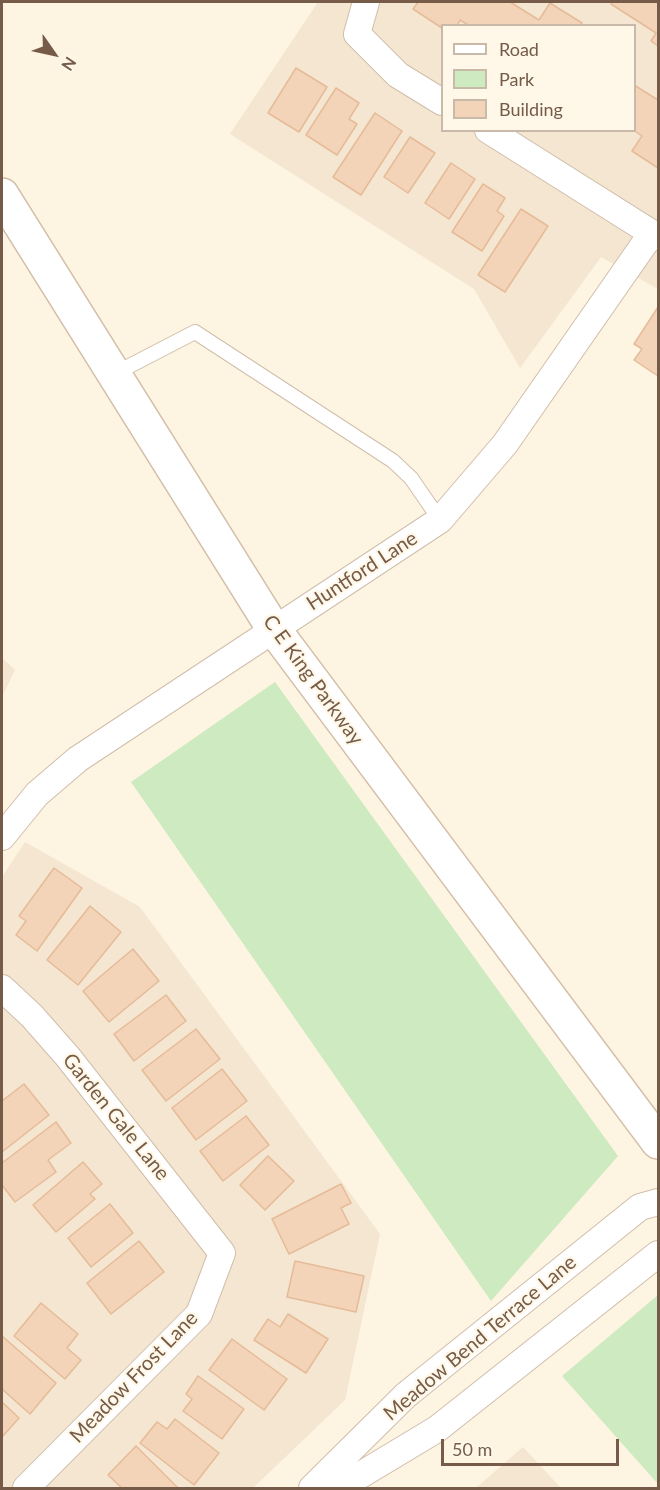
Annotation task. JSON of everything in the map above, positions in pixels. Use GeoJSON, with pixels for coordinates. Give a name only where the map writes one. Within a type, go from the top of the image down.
{"type":"FeatureCollection","features":[{"type":"Feature","properties":{"kind":"main road","name":"C E King Parkway"},"geometry":{"type":"LineString","coordinates":[[2,195],[273,628],[658,1142]]}},
{"type":"Feature","properties":{"kind":"street"},"geometry":{"type":"LineString","coordinates":[[366,2],[357,34],[398,75],[441,101]]}},
{"type":"Feature","properties":{"kind":"street"},"geometry":{"type":"LineString","coordinates":[[491,132],[655,235]]}},
{"type":"Feature","properties":{"kind":"street","name":"Huntford Lane"},"geometry":{"type":"LineString","coordinates":[[2,837],[37,794],[70,766],[273,628],[440,520],[505,444],[655,235]]}},
{"type":"Feature","properties":{"kind":"street","name":"Garden Gale Lane"},"geometry":{"type":"LineString","coordinates":[[2,988],[32,1016],[68,1057],[222,1253]]}},
{"type":"Feature","properties":{"kind":"street","name":"Meadow Bend Terrace Lane"},"geometry":{"type":"LineString","coordinates":[[312,1488],[406,1395],[640,1207],[658,1202]]}},
{"type":"Feature","properties":{"kind":"street","name":"Meadow Frost Lane"},"geometry":{"type":"LineString","coordinates":[[26,1488],[199,1314],[222,1253]]}},
{"type":"Feature","properties":{"kind":"street","name":"Meadow Bend Terrace Lane"},"geometry":{"type":"LineString","coordinates":[[339,1488],[437,1429],[658,1254]]}},
{"type":"Feature","properties":{"kind":"lane"},"geometry":{"type":"LineString","coordinates":[[114,374],[195,332],[393,461],[411,478],[440,520]]}},
{"type":"Feature","properties":{"kind":"shaded area"},"geometry":{"type":"Polygon","coordinates":[[[318,2],[658,2],[658,289],[601,257],[520,368],[474,289],[230,134],[318,2]]]}},
{"type":"Feature","properties":{"kind":"shaded area"},"geometry":{"type":"Polygon","coordinates":[[[2,658],[15,670],[2,697],[2,658]]]}},
{"type":"Feature","properties":{"kind":"shaded area"},"geometry":{"type":"Polygon","coordinates":[[[25,842],[140,907],[380,1234],[345,1400],[253,1488],[2,1488],[2,877],[25,842]]]}},
{"type":"Feature","properties":{"kind":"shaded area"},"geometry":{"type":"Polygon","coordinates":[[[523,1447],[561,1488],[476,1488],[523,1447]]]}},
{"type":"Feature","properties":{"kind":"green space"},"geometry":{"type":"Polygon","coordinates":[[[275,682],[618,1156],[491,1301],[131,782],[275,682]]]}},
{"type":"Feature","properties":{"kind":"green space"},"geometry":{"type":"Polygon","coordinates":[[[658,1295],[658,1484],[562,1376],[658,1295]]]}},
{"type":"Feature","properties":{"kind":"building"},"geometry":{"type":"Polygon","coordinates":[[[418,2],[510,2],[539,20],[550,3],[582,23],[467,24],[460,20],[458,24],[441,24],[441,27],[413,9],[418,2]]]}},
{"type":"Feature","properties":{"kind":"building"},"geometry":{"type":"Polygon","coordinates":[[[612,2],[658,2],[658,46],[651,41],[656,33],[611,4],[612,2]]]}},
{"type":"Feature","properties":{"kind":"building"},"geometry":{"type":"Polygon","coordinates":[[[296,68],[327,87],[299,132],[268,113],[296,68]]]}},
{"type":"Feature","properties":{"kind":"building"},"geometry":{"type":"Polygon","coordinates":[[[636,86],[658,100],[658,168],[632,151],[642,136],[636,132],[636,86]]]}},
{"type":"Feature","properties":{"kind":"building"},"geometry":{"type":"Polygon","coordinates":[[[336,88],[359,103],[349,119],[357,124],[337,155],[306,135],[336,88]]]}},
{"type":"Feature","properties":{"kind":"building"},"geometry":{"type":"Polygon","coordinates":[[[375,113],[402,131],[361,195],[333,177],[375,113]]]}},
{"type":"Feature","properties":{"kind":"building"},"geometry":{"type":"Polygon","coordinates":[[[410,137],[435,153],[408,193],[384,177],[410,137]]]}},
{"type":"Feature","properties":{"kind":"building"},"geometry":{"type":"Polygon","coordinates":[[[451,163],[475,179],[449,219],[425,203],[451,163]]]}},
{"type":"Feature","properties":{"kind":"building"},"geometry":{"type":"Polygon","coordinates":[[[483,184],[505,198],[497,211],[504,216],[482,251],[452,232],[483,184]]]}},
{"type":"Feature","properties":{"kind":"building"},"geometry":{"type":"Polygon","coordinates":[[[521,209],[548,226],[505,292],[478,275],[521,209]]]}},
{"type":"Feature","properties":{"kind":"building"},"geometry":{"type":"Polygon","coordinates":[[[658,307],[658,376],[634,360],[642,349],[634,344],[658,307]]]}},
{"type":"Feature","properties":{"kind":"building"},"geometry":{"type":"Polygon","coordinates":[[[54,868],[82,888],[37,951],[16,935],[26,921],[19,916],[54,868]]]}},
{"type":"Feature","properties":{"kind":"building"},"geometry":{"type":"Polygon","coordinates":[[[90,906],[121,932],[78,985],[47,960],[90,906]]]}},
{"type":"Feature","properties":{"kind":"building"},"geometry":{"type":"Polygon","coordinates":[[[133,949],[159,981],[109,1022],[83,991],[133,949]]]}},
{"type":"Feature","properties":{"kind":"building"},"geometry":{"type":"Polygon","coordinates":[[[166,995],[186,1021],[134,1061],[114,1034],[166,995]]]}},
{"type":"Feature","properties":{"kind":"building"},"geometry":{"type":"Polygon","coordinates":[[[196,1029],[220,1059],[166,1101],[142,1070],[196,1029]]]}},
{"type":"Feature","properties":{"kind":"building"},"geometry":{"type":"Polygon","coordinates":[[[222,1069],[247,1101],[196,1140],[172,1108],[222,1069]]]}},
{"type":"Feature","properties":{"kind":"building"},"geometry":{"type":"Polygon","coordinates":[[[24,1084],[49,1115],[2,1152],[2,1101],[24,1084]]]}},
{"type":"Feature","properties":{"kind":"building"},"geometry":{"type":"Polygon","coordinates":[[[246,1116],[269,1145],[223,1181],[200,1151],[246,1116]]]}},
{"type":"Feature","properties":{"kind":"building"},"geometry":{"type":"Polygon","coordinates":[[[56,1122],[71,1143],[48,1160],[56,1172],[15,1202],[2,1185],[2,1163],[56,1122]]]}},
{"type":"Feature","properties":{"kind":"building"},"geometry":{"type":"Polygon","coordinates":[[[268,1156],[294,1181],[265,1210],[240,1185],[268,1156]]]}},
{"type":"Feature","properties":{"kind":"building"},"geometry":{"type":"Polygon","coordinates":[[[83,1162],[102,1184],[90,1194],[95,1199],[56,1232],[33,1205],[83,1162]]]}},
{"type":"Feature","properties":{"kind":"building"},"geometry":{"type":"Polygon","coordinates":[[[341,1184],[351,1203],[341,1208],[349,1224],[289,1254],[272,1219],[341,1184]]]}},
{"type":"Feature","properties":{"kind":"building"},"geometry":{"type":"Polygon","coordinates":[[[110,1204],[133,1233],[91,1267],[68,1238],[110,1204]]]}},
{"type":"Feature","properties":{"kind":"building"},"geometry":{"type":"Polygon","coordinates":[[[139,1241],[164,1272],[111,1314],[87,1283],[139,1241]]]}},
{"type":"Feature","properties":{"kind":"building"},"geometry":{"type":"Polygon","coordinates":[[[295,1261],[364,1276],[356,1312],[287,1297],[295,1261]]]}},
{"type":"Feature","properties":{"kind":"building"},"geometry":{"type":"Polygon","coordinates":[[[41,1303],[78,1334],[67,1348],[81,1360],[65,1379],[14,1336],[41,1303]]]}},
{"type":"Feature","properties":{"kind":"building"},"geometry":{"type":"Polygon","coordinates":[[[288,1314],[328,1339],[306,1373],[254,1340],[268,1319],[280,1327],[288,1314]]]}},
{"type":"Feature","properties":{"kind":"building"},"geometry":{"type":"Polygon","coordinates":[[[2,1336],[56,1383],[30,1414],[2,1389],[2,1336]]]}},
{"type":"Feature","properties":{"kind":"building"},"geometry":{"type":"Polygon","coordinates":[[[232,1339],[287,1379],[264,1410],[209,1370],[232,1339]]]}},
{"type":"Feature","properties":{"kind":"building"},"geometry":{"type":"Polygon","coordinates":[[[198,1376],[244,1409],[222,1439],[183,1411],[192,1399],[186,1394],[198,1376]]]}},
{"type":"Feature","properties":{"kind":"building"},"geometry":{"type":"Polygon","coordinates":[[[2,1402],[19,1418],[2,1437],[2,1402]]]}},
{"type":"Feature","properties":{"kind":"building"},"geometry":{"type":"Polygon","coordinates":[[[175,1419],[219,1453],[194,1485],[140,1443],[157,1422],[167,1429],[175,1419]]]}},
{"type":"Feature","properties":{"kind":"building"},"geometry":{"type":"Polygon","coordinates":[[[136,1446],[178,1488],[122,1488],[108,1475],[136,1446]]]}}]}
